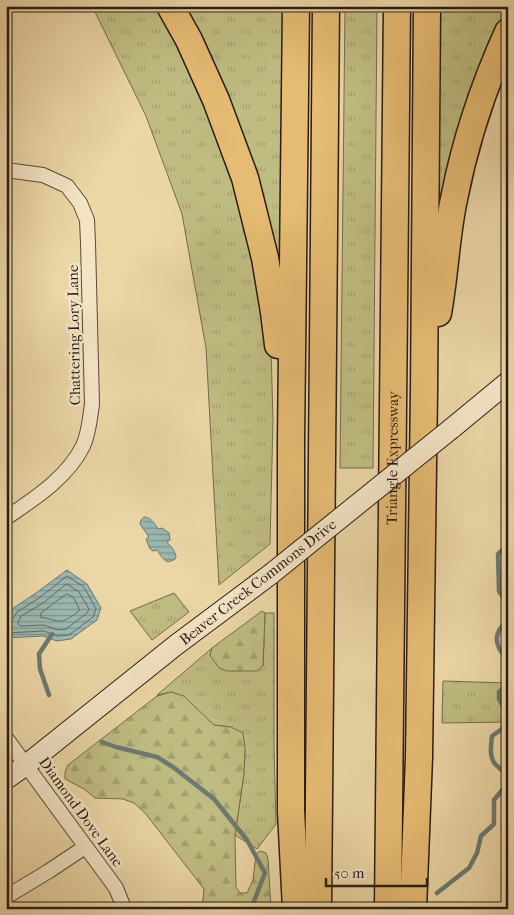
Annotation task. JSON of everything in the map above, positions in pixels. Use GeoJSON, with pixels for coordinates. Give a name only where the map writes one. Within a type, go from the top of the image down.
{"type":"FeatureCollection","features":[{"type":"Feature","properties":{"kind":"highway"},"geometry":{"type":"LineString","coordinates":[[170,6],[189,40],[216,100],[245,178],[265,258],[274,312],[290,440]]}},
{"type":"Feature","properties":{"kind":"highway"},"geometry":{"type":"LineString","coordinates":[[296,6],[290,440],[291,811],[296,909]]}},
{"type":"Feature","properties":{"kind":"highway"},"geometry":{"type":"LineString","coordinates":[[318,909],[326,6]]}},
{"type":"Feature","properties":{"kind":"highway","name":"Triangle Expressway"},"geometry":{"type":"LineString","coordinates":[[388,909],[397,6]]}},
{"type":"Feature","properties":{"kind":"highway"},"geometry":{"type":"LineString","coordinates":[[413,909],[419,757],[427,6]]}},
{"type":"Feature","properties":{"kind":"highway"},"geometry":{"type":"LineString","coordinates":[[424,392],[442,290],[454,199],[478,106],[497,55],[508,32]]}},
{"type":"Feature","properties":{"kind":"street","name":"Chattering Lory Lane"},"geometry":{"type":"LineString","coordinates":[[6,170],[43,175],[66,186],[80,203],[87,220],[92,404],[83,445],[72,463],[45,491],[6,518]]}},
{"type":"Feature","properties":{"kind":"street","name":"Beaver Creek Commons Drive"},"geometry":{"type":"LineString","coordinates":[[6,780],[176,645],[271,574],[508,382]]}},
{"type":"Feature","properties":{"kind":"street","name":"Diamond Dove Lane"},"geometry":{"type":"LineString","coordinates":[[6,738],[116,888],[123,909]]}},
{"type":"Feature","properties":{"kind":"street"},"geometry":{"type":"LineString","coordinates":[[6,897],[85,847]]}},
{"type":"Feature","properties":{"kind":"green space"},"geometry":{"type":"Polygon","coordinates":[[[91,6],[160,6],[179,39],[241,196],[271,348],[273,421],[270,544],[219,585],[206,348],[182,214],[146,116],[91,6]]]}},
{"type":"Feature","properties":{"kind":"green space"},"geometry":{"type":"Polygon","coordinates":[[[180,6],[288,6],[285,288],[180,6]]]}},
{"type":"Feature","properties":{"kind":"green space"},"geometry":{"type":"Polygon","coordinates":[[[345,6],[377,6],[373,468],[340,468],[345,6]]]}},
{"type":"Feature","properties":{"kind":"green space"},"geometry":{"type":"Polygon","coordinates":[[[435,6],[508,6],[508,13],[491,48],[447,197],[437,197],[435,6]]]}},
{"type":"Feature","properties":{"kind":"green space"},"geometry":{"type":"Polygon","coordinates":[[[174,593],[189,612],[152,640],[130,611],[174,593]]]}},
{"type":"Feature","properties":{"kind":"green space"},"geometry":{"type":"Polygon","coordinates":[[[262,611],[265,613],[263,666],[257,671],[227,671],[219,668],[210,655],[212,648],[262,611]]]}},
{"type":"Feature","properties":{"kind":"green space"},"geometry":{"type":"Polygon","coordinates":[[[265,613],[274,613],[276,824],[257,849],[235,835],[244,774],[245,750],[231,727],[214,725],[171,692],[157,695],[212,648],[210,655],[263,666],[265,613]]]}},
{"type":"Feature","properties":{"kind":"green space"},"geometry":{"type":"Polygon","coordinates":[[[443,681],[508,683],[508,722],[442,723],[443,681]]]}},
{"type":"Feature","properties":{"kind":"green space"},"geometry":{"type":"Polygon","coordinates":[[[171,692],[184,696],[214,725],[231,727],[243,733],[245,748],[244,774],[235,835],[236,887],[240,893],[247,893],[253,880],[256,854],[260,851],[266,853],[271,909],[200,909],[204,889],[145,813],[134,803],[123,799],[95,798],[84,789],[65,779],[68,765],[157,696],[171,692]]]}},
{"type":"Feature","properties":{"kind":"water"},"geometry":{"type":"Polygon","coordinates":[[[144,517],[151,519],[158,529],[162,528],[169,533],[170,540],[167,542],[176,556],[173,561],[167,561],[157,550],[153,551],[150,549],[146,539],[149,537],[140,524],[144,517]]]}},
{"type":"Feature","properties":{"kind":"water"},"geometry":{"type":"Polygon","coordinates":[[[67,570],[87,584],[101,608],[97,620],[71,639],[57,641],[43,636],[6,638],[6,622],[12,609],[67,570]]]}},
{"type":"Feature","properties":{"kind":"waterway"},"geometry":{"type":"LineString","coordinates":[[508,545],[498,554],[499,591],[508,605]]}},
{"type":"Feature","properties":{"kind":"waterway"},"geometry":{"type":"LineString","coordinates":[[508,620],[497,634],[497,644],[508,659]]}},
{"type":"Feature","properties":{"kind":"waterway"},"geometry":{"type":"LineString","coordinates":[[49,695],[40,669],[39,654],[52,634]]}},
{"type":"Feature","properties":{"kind":"waterway"},"geometry":{"type":"LineString","coordinates":[[508,684],[499,692],[499,699],[508,716]]}},
{"type":"Feature","properties":{"kind":"waterway"},"geometry":{"type":"LineString","coordinates":[[508,718],[502,729],[492,736],[491,750],[493,761],[508,779]]}},
{"type":"Feature","properties":{"kind":"waterway"},"geometry":{"type":"LineString","coordinates":[[102,742],[157,757],[214,799],[247,840],[265,873],[251,909]]}},
{"type":"Feature","properties":{"kind":"waterway"},"geometry":{"type":"LineString","coordinates":[[437,893],[469,868],[477,853],[481,836],[494,824],[494,800],[508,783]]}}]}
